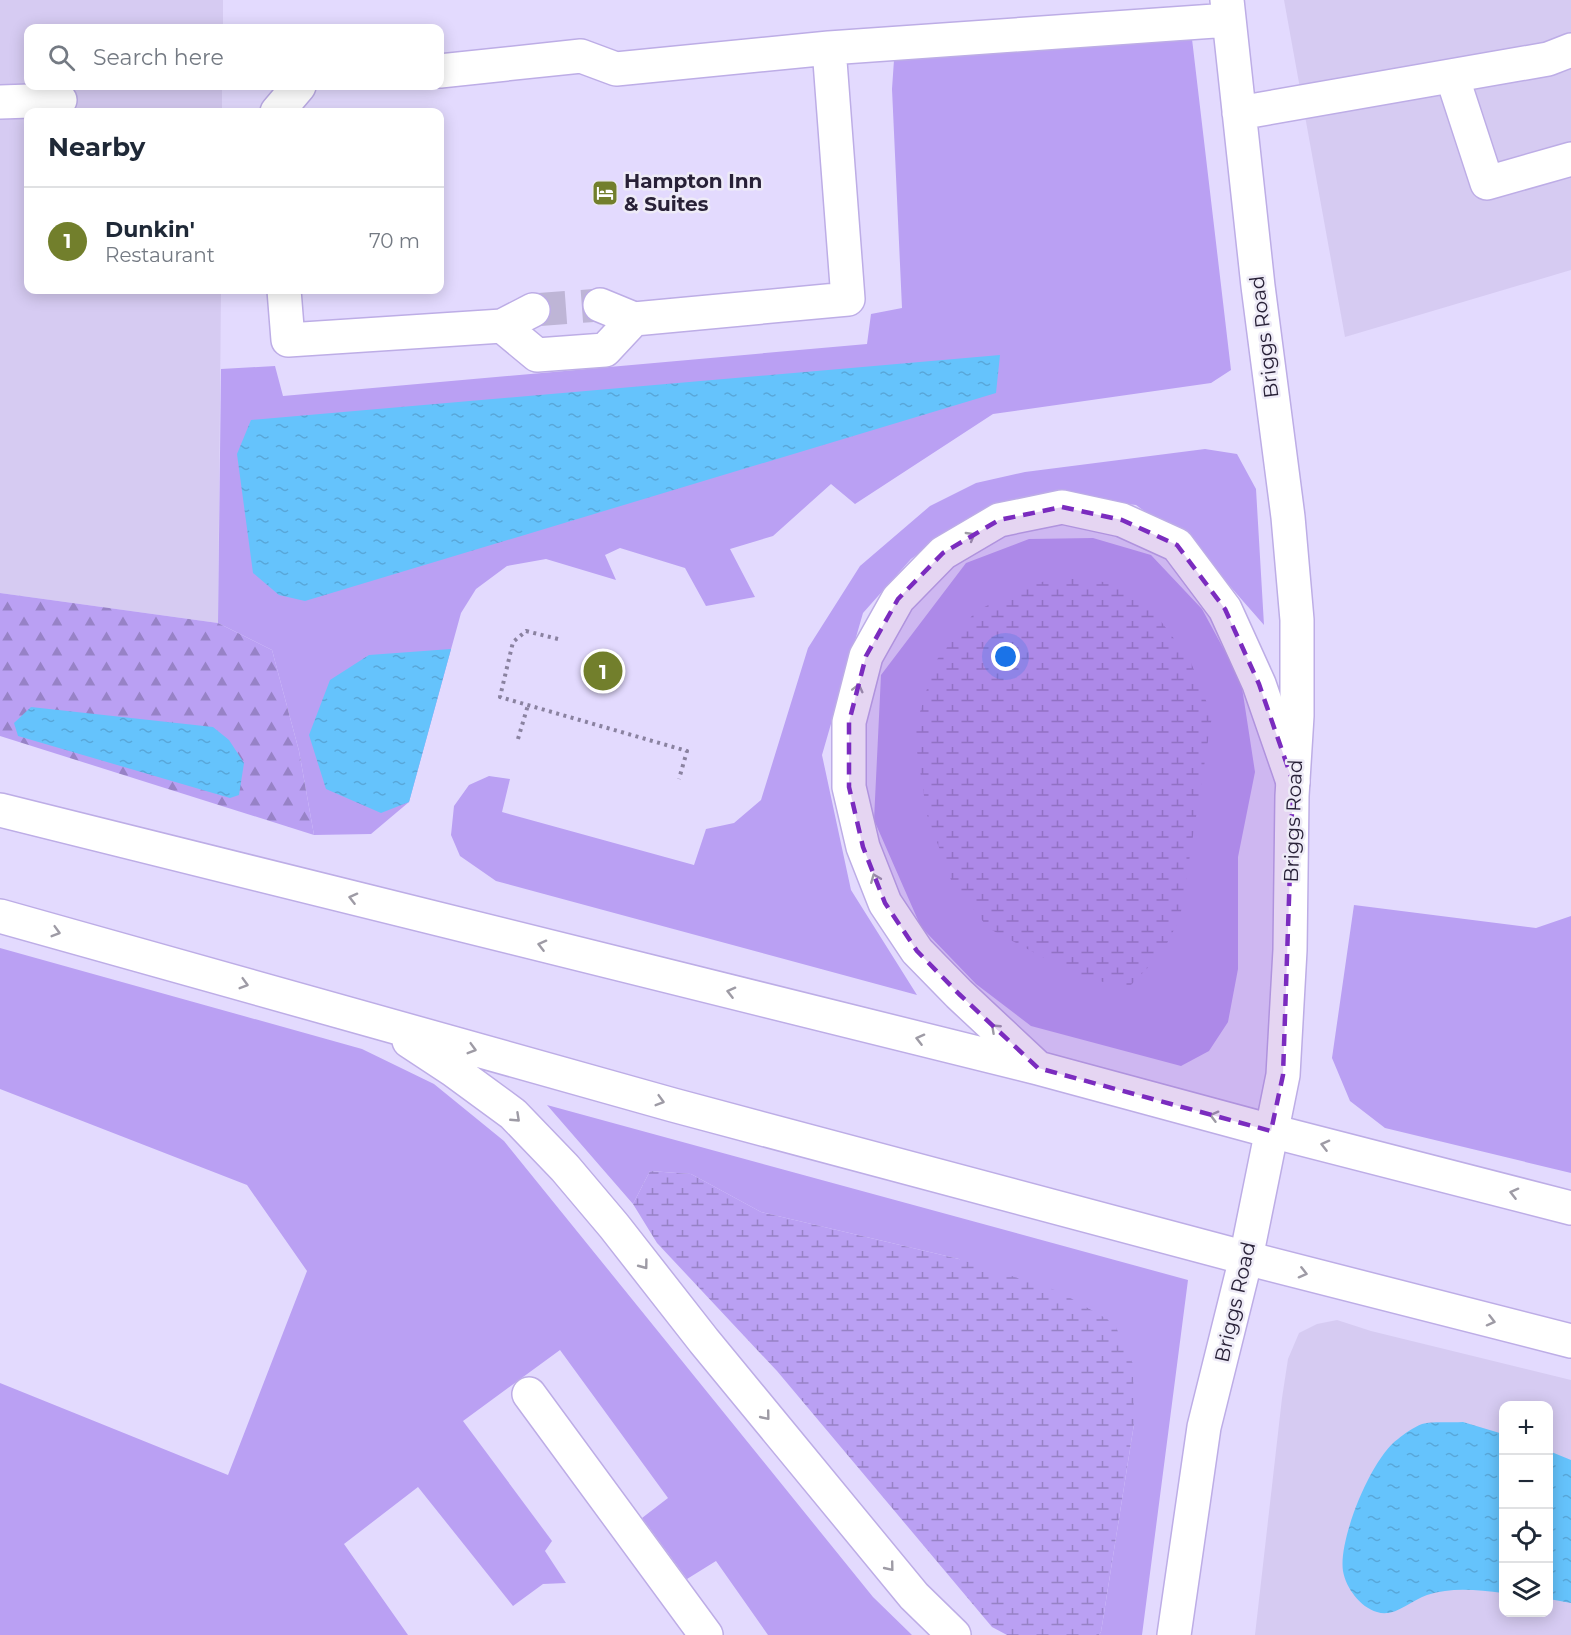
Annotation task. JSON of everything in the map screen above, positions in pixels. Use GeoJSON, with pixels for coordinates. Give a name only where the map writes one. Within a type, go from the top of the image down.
{"type":"FeatureCollection","features":[{"type":"Feature","properties":{"kind":"main road"},"geometry":{"type":"LineString","coordinates":[[444,71],[581,56],[615,69],[1228,10]]}},
{"type":"Feature","properties":{"kind":"main road","name":"Briggs Road"},"geometry":{"type":"LineString","coordinates":[[1174,1635],[1204,1427],[1246,1258],[1283,1075],[1290,950],[1297,620],[1293,568],[1258,286],[1228,10]]}},
{"type":"Feature","properties":{"kind":"main road"},"geometry":{"type":"LineString","coordinates":[[600,305],[634,319],[848,299],[829,48]]}},
{"type":"Feature","properties":{"kind":"main road"},"geometry":{"type":"LineString","coordinates":[[1239,113],[1548,58],[1571,50]]}},
{"type":"Feature","properties":{"kind":"main road"},"geometry":{"type":"LineString","coordinates":[[1452,76],[1487,183],[1571,159]]}},
{"type":"Feature","properties":{"kind":"main road"},"geometry":{"type":"LineString","coordinates":[[280,108],[296,90]]}},
{"type":"Feature","properties":{"kind":"main road"},"geometry":{"type":"LineString","coordinates":[[0,102],[60,100]]}},
{"type":"Feature","properties":{"kind":"main road"},"geometry":{"type":"LineString","coordinates":[[284,294],[288,340],[501,326],[533,310]]}},
{"type":"Feature","properties":{"kind":"main road"},"geometry":{"type":"LineString","coordinates":[[501,326],[537,355],[605,350],[634,319]]}},
{"type":"Feature","properties":{"kind":"main road"},"geometry":{"type":"LineString","coordinates":[[1038,1068],[916,951],[885,903],[862,847],[849,787],[849,722],[866,656],[898,599],[943,553],[999,520],[1030,513],[1062,507],[1122,520],[1177,545],[1225,609],[1259,684],[1293,782]]}},
{"type":"Feature","properties":{"kind":"main road"},"geometry":{"type":"LineString","coordinates":[[0,810],[1038,1068],[1571,1208]]}},
{"type":"Feature","properties":{"kind":"main road"},"geometry":{"type":"LineString","coordinates":[[0,916],[673,1105],[1246,1258],[1571,1341]]}},
{"type":"Feature","properties":{"kind":"main road"},"geometry":{"type":"LineString","coordinates":[[382,1024],[453,1070],[513,1114],[565,1168],[914,1596],[954,1635]]}},
{"type":"Feature","properties":{"kind":"main road"},"geometry":{"type":"LineString","coordinates":[[529,1394],[706,1635]]}},
{"type":"Feature","properties":{"kind":"path"},"geometry":{"type":"LineString","coordinates":[[558,639],[526,631],[513,642],[500,697],[687,750],[679,779]]}},
{"type":"Feature","properties":{"kind":"path"},"geometry":{"type":"LineString","coordinates":[[518,739],[528,705]]}},
{"type":"Feature","properties":{"kind":"highlighted area"},"geometry":{"type":"Polygon","coordinates":[[[1062,507],[1122,520],[1177,545],[1225,609],[1259,684],[1293,782],[1283,1075],[1271,1131],[1038,1068],[959,994],[917,951],[885,903],[863,847],[849,787],[849,722],[866,656],[898,599],[943,553],[999,520],[1062,507]]]}},
{"type":"Feature","properties":{"kind":"shaded area"},"geometry":{"type":"Polygon","coordinates":[[[0,0],[223,0],[223,24],[24,24],[24,90],[222,90],[222,108],[24,108],[24,294],[221,294],[218,623],[0,593],[0,0]]]}},
{"type":"Feature","properties":{"kind":"shaded area"},"geometry":{"type":"Polygon","coordinates":[[[1284,0],[1571,0],[1571,270],[1345,337],[1284,0]]]}},
{"type":"Feature","properties":{"kind":"shaded area"},"geometry":{"type":"Polygon","coordinates":[[[1337,1320],[1371,1331],[1571,1380],[1571,1635],[1255,1635],[1282,1398],[1288,1359],[1299,1333],[1317,1324],[1337,1320]]]}},
{"type":"Feature","properties":{"kind":"green space"},"geometry":{"type":"Polygon","coordinates":[[[1192,39],[1231,370],[1211,383],[993,414],[855,504],[831,484],[773,536],[730,549],[755,597],[706,606],[685,568],[620,548],[605,555],[616,580],[546,559],[507,566],[476,589],[461,613],[409,802],[371,834],[314,835],[299,751],[272,650],[218,623],[221,369],[275,366],[283,396],[867,344],[871,314],[902,308],[892,89],[894,60],[1192,39]]]}},
{"type":"Feature","properties":{"kind":"green space"},"geometry":{"type":"Polygon","coordinates":[[[1205,449],[1237,454],[1256,489],[1264,625],[1200,552],[1136,505],[1048,495],[965,521],[911,559],[863,613],[822,755],[851,890],[917,995],[496,881],[460,856],[451,835],[454,806],[469,785],[489,776],[510,779],[502,812],[694,865],[706,829],[734,823],[761,800],[808,648],[860,566],[930,506],[976,483],[1025,472],[1205,449]]]}},
{"type":"Feature","properties":{"kind":"green space"},"geometry":{"type":"Polygon","coordinates":[[[1093,538],[1151,555],[1202,609],[1241,681],[1255,772],[1238,857],[1238,969],[1228,1022],[1209,1051],[1181,1066],[1031,1026],[976,984],[921,927],[874,820],[881,675],[966,563],[1029,539],[1093,538]]]}},
{"type":"Feature","properties":{"kind":"green space"},"geometry":{"type":"Polygon","coordinates":[[[1073,576],[1118,585],[1148,604],[1190,660],[1212,716],[1180,918],[1162,953],[1130,986],[1084,979],[988,928],[951,880],[927,815],[914,732],[935,662],[975,612],[1026,585],[1073,576]]]}},
{"type":"Feature","properties":{"kind":"green space"},"geometry":{"type":"Polygon","coordinates":[[[0,593],[218,623],[272,650],[299,751],[314,835],[0,736],[0,593]]]}},
{"type":"Feature","properties":{"kind":"green space"},"geometry":{"type":"Polygon","coordinates":[[[1354,905],[1536,928],[1571,916],[1571,1173],[1385,1128],[1350,1101],[1332,1058],[1354,905]]]}},
{"type":"Feature","properties":{"kind":"green space"},"geometry":{"type":"Polygon","coordinates":[[[0,948],[362,1049],[434,1084],[504,1141],[873,1597],[912,1635],[768,1635],[716,1561],[687,1579],[642,1518],[668,1498],[560,1350],[463,1421],[552,1541],[545,1551],[566,1583],[543,1584],[513,1606],[418,1487],[344,1544],[408,1635],[0,1635],[0,1383],[228,1475],[307,1271],[247,1185],[0,1089],[0,948]]]}},
{"type":"Feature","properties":{"kind":"green space"},"geometry":{"type":"Polygon","coordinates":[[[547,1105],[1188,1280],[1142,1635],[1099,1635],[1134,1424],[959,1259],[761,1212],[691,1174],[650,1171],[633,1204],[547,1105]]]}},
{"type":"Feature","properties":{"kind":"green space"},"geometry":{"type":"Polygon","coordinates":[[[650,1171],[691,1174],[761,1212],[959,1259],[1058,1291],[1114,1323],[1133,1364],[1134,1424],[1099,1635],[1007,1635],[992,1627],[777,1371],[657,1243],[633,1204],[650,1171]]]}},
{"type":"Feature","properties":{"kind":"water"},"geometry":{"type":"Polygon","coordinates":[[[1000,355],[996,393],[305,601],[279,595],[253,573],[237,454],[251,420],[1000,355]]]}},
{"type":"Feature","properties":{"kind":"water"},"geometry":{"type":"Polygon","coordinates":[[[451,649],[409,802],[381,813],[326,789],[309,735],[330,680],[369,655],[451,649]]]}},
{"type":"Feature","properties":{"kind":"water"},"geometry":{"type":"Polygon","coordinates":[[[31,707],[213,727],[229,740],[244,763],[239,795],[230,798],[18,736],[14,723],[31,707]]]}},
{"type":"Feature","properties":{"kind":"water"},"geometry":{"type":"Polygon","coordinates":[[[1463,1422],[1499,1433],[1499,1593],[1474,1590],[1446,1591],[1427,1595],[1390,1613],[1371,1610],[1355,1596],[1347,1584],[1343,1571],[1343,1557],[1351,1520],[1368,1480],[1388,1449],[1412,1429],[1422,1424],[1463,1422]]]}},
{"type":"Feature","properties":{"kind":"water"},"geometry":{"type":"Polygon","coordinates":[[[1553,1453],[1571,1460],[1571,1603],[1553,1600],[1553,1453]]]}},
{"type":"Feature","properties":{"kind":"tunnel"},"geometry":{"type":"LineString","coordinates":[[533,310],[600,305]]}},
{"type":"Feature","properties":{"kind":"place","name":"Hampton Inn & Suites"},"geometry":{"type":"Point","coordinates":[605,193]}},
{"type":"Feature","properties":{"kind":"place","name":"Dunkin'"},"geometry":{"type":"Point","coordinates":[603,671]}}]}
